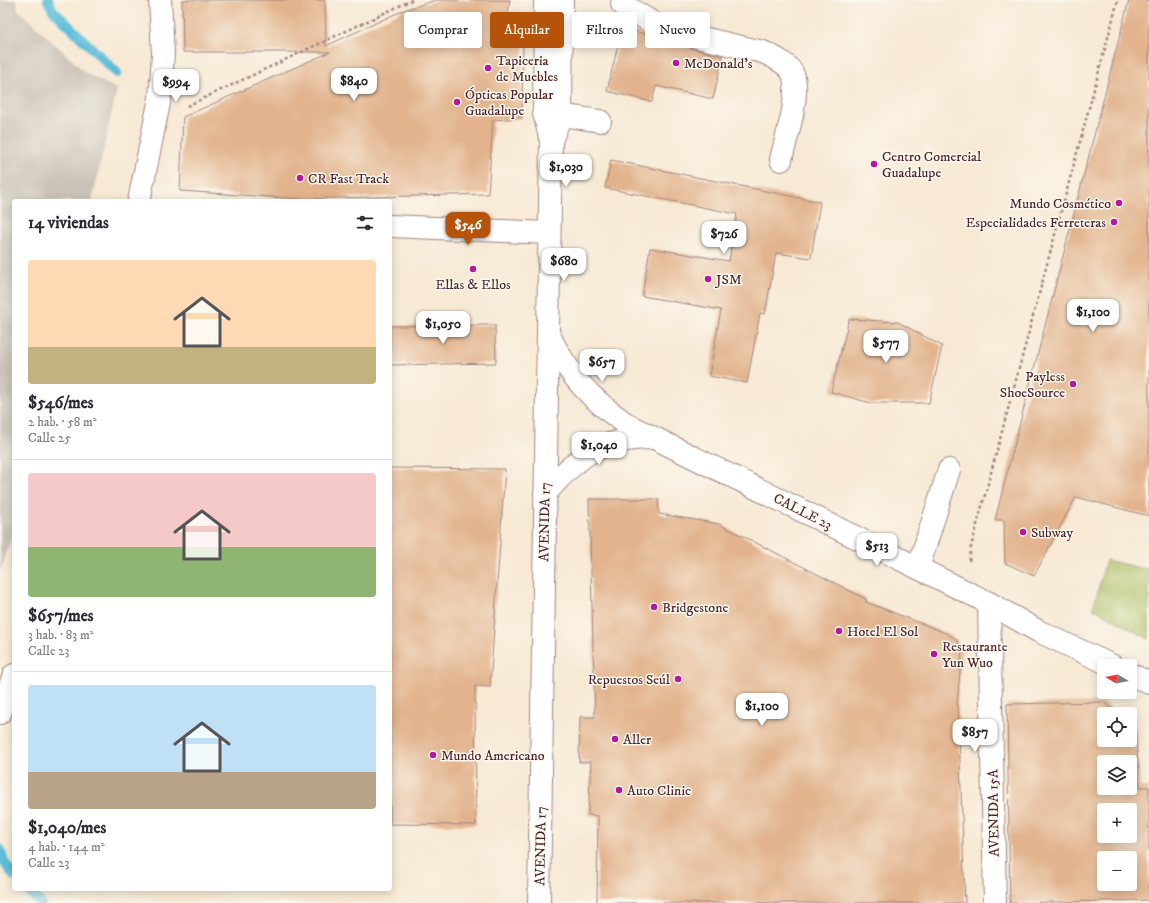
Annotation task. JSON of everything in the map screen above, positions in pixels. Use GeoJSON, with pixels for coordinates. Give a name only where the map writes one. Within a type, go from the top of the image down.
{"type":"FeatureCollection","features":[{"type":"Feature","properties":{"kind":"main road"},"geometry":{"type":"LineString","coordinates":[[139,199],[160,98],[163,54],[160,0]]}},
{"type":"Feature","properties":{"kind":"main road","name":"AVENIDA 17"},"geometry":{"type":"LineString","coordinates":[[539,903],[548,233],[551,141],[544,113],[545,0]]}},
{"type":"Feature","properties":{"kind":"main road","name":"AVENIDA 17"},"geometry":{"type":"LineString","coordinates":[[551,141],[561,115],[562,0]]}},
{"type":"Feature","properties":{"kind":"main road"},"geometry":{"type":"LineString","coordinates":[[622,4],[663,29],[754,50],[774,57],[788,67],[794,76],[794,101],[781,160]]}},
{"type":"Feature","properties":{"kind":"main road"},"geometry":{"type":"LineString","coordinates":[[561,115],[600,121]]}},
{"type":"Feature","properties":{"kind":"main road"},"geometry":{"type":"LineString","coordinates":[[392,226],[548,233]]}},
{"type":"Feature","properties":{"kind":"main road","name":"CALLE 23"},"geometry":{"type":"LineString","coordinates":[[547,330],[557,353],[571,375],[585,392],[603,408],[628,425],[989,603],[1038,631],[1098,659]]}},
{"type":"Feature","properties":{"kind":"main road"},"geometry":{"type":"LineString","coordinates":[[545,494],[568,467],[589,452],[618,441],[636,438],[655,438]]}},
{"type":"Feature","properties":{"kind":"main road"},"geometry":{"type":"LineString","coordinates":[[918,568],[949,470]]}},
{"type":"Feature","properties":{"kind":"main road","name":"AVENIDA 15A"},"geometry":{"type":"LineString","coordinates":[[989,603],[995,903]]}},
{"type":"Feature","properties":{"kind":"main road"},"geometry":{"type":"LineString","coordinates":[[1137,677],[1149,683]]}},
{"type":"Feature","properties":{"kind":"main road"},"geometry":{"type":"LineString","coordinates":[[0,713],[12,680]]}},
{"type":"Feature","properties":{"kind":"path"},"geometry":{"type":"LineString","coordinates":[[183,108],[412,0]]}},
{"type":"Feature","properties":{"kind":"path"},"geometry":{"type":"LineString","coordinates":[[965,591],[973,540],[1118,0]]}},
{"type":"Feature","properties":{"kind":"shaded area"},"geometry":{"type":"Polygon","coordinates":[[[0,0],[17,0],[18,10],[87,74],[117,89],[92,199],[12,199],[12,534],[0,571],[0,0]]]}},
{"type":"Feature","properties":{"kind":"green space"},"geometry":{"type":"Polygon","coordinates":[[[1106,560],[1149,570],[1149,639],[1093,608],[1106,560]]]}},
{"type":"Feature","properties":{"kind":"building"},"geometry":{"type":"Polygon","coordinates":[[[182,0],[325,0],[326,46],[404,10],[436,0],[510,0],[508,12],[490,12],[490,48],[523,48],[522,118],[493,120],[488,194],[300,199],[180,191],[183,117],[330,52],[183,52],[182,0]]]}},
{"type":"Feature","properties":{"kind":"building"},"geometry":{"type":"Polygon","coordinates":[[[1129,0],[1149,0],[1149,516],[1076,497],[1034,576],[1005,563],[1004,520],[995,520],[1129,0]]]}},
{"type":"Feature","properties":{"kind":"building","name":"McDonald's"},"geometry":{"type":"Polygon","coordinates":[[[637,32],[645,34],[645,48],[689,48],[723,56],[713,99],[656,86],[652,102],[607,91],[617,48],[637,48],[637,32]]]}},
{"type":"Feature","properties":{"kind":"building","name":"JSM"},"geometry":{"type":"Polygon","coordinates":[[[611,160],[820,202],[811,258],[776,253],[765,314],[760,313],[747,383],[709,376],[721,310],[642,296],[650,248],[729,261],[737,214],[605,188],[611,160]]]}},
{"type":"Feature","properties":{"kind":"building"},"geometry":{"type":"Polygon","coordinates":[[[849,319],[898,322],[942,346],[929,403],[871,403],[831,392],[849,319]]]}},
{"type":"Feature","properties":{"kind":"building"},"geometry":{"type":"Polygon","coordinates":[[[495,325],[496,363],[392,365],[392,326],[495,325]]]}},
{"type":"Feature","properties":{"kind":"building"},"geometry":{"type":"Polygon","coordinates":[[[392,468],[505,469],[490,687],[475,686],[476,825],[392,824],[392,468]]]}},
{"type":"Feature","properties":{"kind":"building"},"geometry":{"type":"Polygon","coordinates":[[[589,499],[658,499],[659,514],[719,524],[866,599],[866,602],[946,633],[957,640],[962,650],[957,705],[965,903],[597,903],[598,816],[588,815],[591,762],[579,762],[580,717],[595,717],[589,499]]]}},
{"type":"Feature","properties":{"kind":"building"},"geometry":{"type":"Polygon","coordinates":[[[1103,702],[1110,707],[1097,707],[1097,747],[1137,747],[1140,787],[1149,787],[1149,900],[1010,903],[1007,704],[1103,702]]]}},
{"type":"Feature","properties":{"kind":"waterway"},"geometry":{"type":"LineString","coordinates":[[48,0],[53,10],[117,73]]}},
{"type":"Feature","properties":{"kind":"waterway"},"geometry":{"type":"LineString","coordinates":[[0,849],[4,862],[12,873]]}},
{"type":"Feature","properties":{"kind":"waterway"},"geometry":{"type":"LineString","coordinates":[[27,891],[41,903]]}},
{"type":"Feature","properties":{"kind":"place","name":"McDonald's"},"geometry":{"type":"Point","coordinates":[676,63]}},
{"type":"Feature","properties":{"kind":"place","name":"Tapiceria de Muebles"},"geometry":{"type":"Point","coordinates":[488,68]}},
{"type":"Feature","properties":{"kind":"place","name":"Ópticas Popular Guadalupe"},"geometry":{"type":"Point","coordinates":[457,102]}},
{"type":"Feature","properties":{"kind":"place","name":"Centro Comercial Guadalupe"},"geometry":{"type":"Point","coordinates":[874,164]}},
{"type":"Feature","properties":{"kind":"place","name":"CR Fast Track"},"geometry":{"type":"Point","coordinates":[300,178]}},
{"type":"Feature","properties":{"kind":"place","name":"Mundo Cosmético"},"geometry":{"type":"Point","coordinates":[1119,203]}},
{"type":"Feature","properties":{"kind":"place","name":"Especialidades Ferreteras"},"geometry":{"type":"Point","coordinates":[1114,222]}},
{"type":"Feature","properties":{"kind":"place","name":"Ellas & Ellos"},"geometry":{"type":"Point","coordinates":[473,269]}},
{"type":"Feature","properties":{"kind":"place","name":"JSM"},"geometry":{"type":"Point","coordinates":[708,279]}},
{"type":"Feature","properties":{"kind":"place","name":"Payless ShoeSource"},"geometry":{"type":"Point","coordinates":[1073,384]}},
{"type":"Feature","properties":{"kind":"place","name":"Subway"},"geometry":{"type":"Point","coordinates":[1023,532]}},
{"type":"Feature","properties":{"kind":"place","name":"Bridgestone"},"geometry":{"type":"Point","coordinates":[654,607]}},
{"type":"Feature","properties":{"kind":"place","name":"Hotel El Sol"},"geometry":{"type":"Point","coordinates":[839,631]}},
{"type":"Feature","properties":{"kind":"place","name":"Restaurante Yun Wuo"},"geometry":{"type":"Point","coordinates":[934,654]}},
{"type":"Feature","properties":{"kind":"place","name":"Repuestos Seúl"},"geometry":{"type":"Point","coordinates":[678,679]}},
{"type":"Feature","properties":{"kind":"place","name":"Aller"},"geometry":{"type":"Point","coordinates":[615,739]}},
{"type":"Feature","properties":{"kind":"place","name":"Mundo Americano"},"geometry":{"type":"Point","coordinates":[433,755]}},
{"type":"Feature","properties":{"kind":"place","name":"Auto Clinic"},"geometry":{"type":"Point","coordinates":[619,790]}}]}
